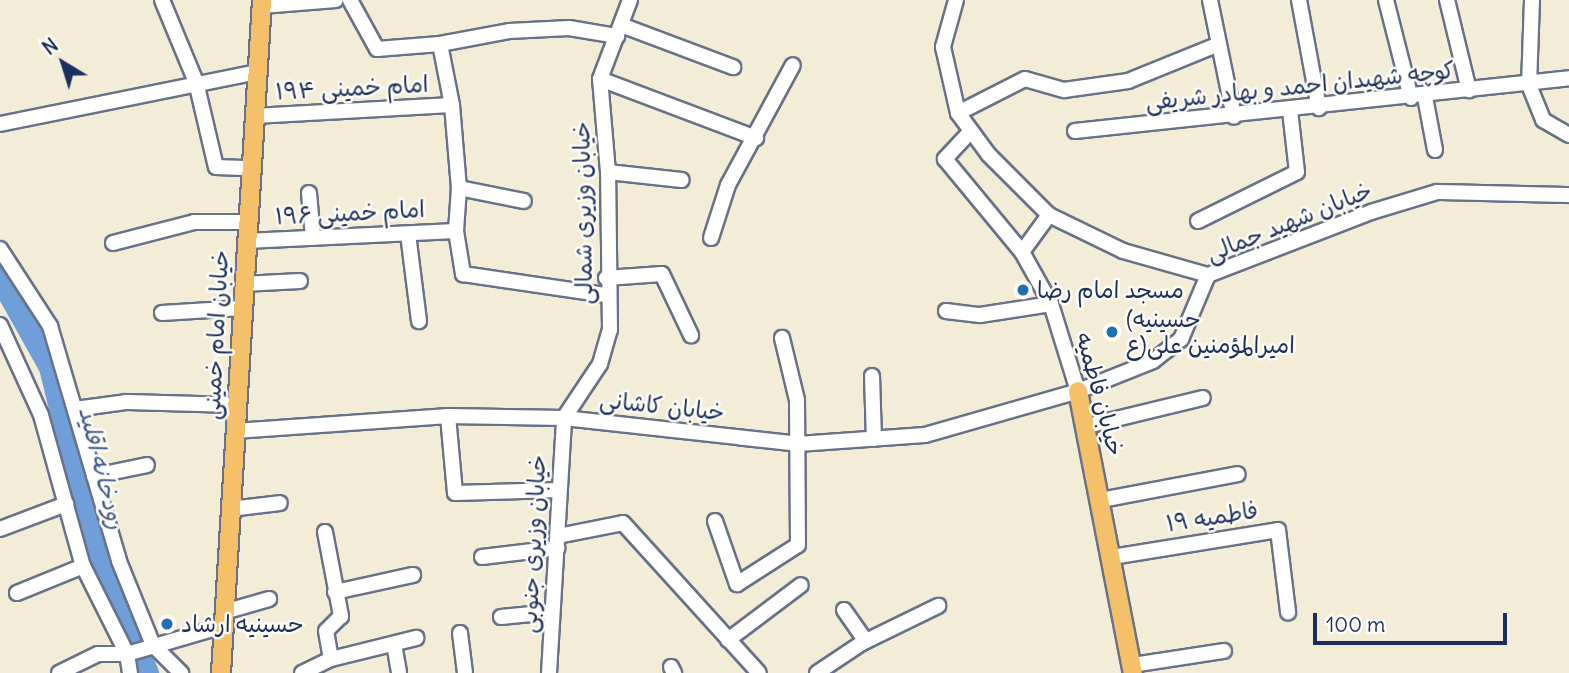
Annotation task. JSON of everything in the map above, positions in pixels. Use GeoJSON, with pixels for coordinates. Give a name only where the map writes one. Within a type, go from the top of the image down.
{"type":"FeatureCollection","features":[{"type":"Feature","properties":{"kind":"main road","name":"خیابان امام خمینی"},"geometry":{"type":"LineString","coordinates":[[221,673],[262,3]]}},
{"type":"Feature","properties":{"kind":"main road","name":"خیابان فاطمیه"},"geometry":{"type":"LineString","coordinates":[[1078,391],[1087,426],[1132,669]]}},
{"type":"Feature","properties":{"kind":"street"},"geometry":{"type":"LineString","coordinates":[[162,0],[195,82],[216,166],[250,168]]}},
{"type":"Feature","properties":{"kind":"street"},"geometry":{"type":"LineString","coordinates":[[262,3],[336,0]]}},
{"type":"Feature","properties":{"kind":"street"},"geometry":{"type":"LineString","coordinates":[[350,0],[377,49],[440,44],[533,30],[619,30],[733,67]]}},
{"type":"Feature","properties":{"kind":"street","name":"خیابان وزیری شمالی"},"geometry":{"type":"LineString","coordinates":[[564,418],[600,364],[610,330],[606,295],[608,172],[600,79],[630,0]]}},
{"type":"Feature","properties":{"kind":"street"},"geometry":{"type":"LineString","coordinates":[[956,0],[943,47],[958,113],[970,132],[1049,215],[1123,251],[1208,275]]}},
{"type":"Feature","properties":{"kind":"street"},"geometry":{"type":"LineString","coordinates":[[1210,0],[1234,117]]}},
{"type":"Feature","properties":{"kind":"street"},"geometry":{"type":"LineString","coordinates":[[1298,0],[1319,108]]}},
{"type":"Feature","properties":{"kind":"street"},"geometry":{"type":"LineString","coordinates":[[1386,0],[1435,150]]}},
{"type":"Feature","properties":{"kind":"street"},"geometry":{"type":"LineString","coordinates":[[1447,0],[1469,90]]}},
{"type":"Feature","properties":{"kind":"street"},"geometry":{"type":"LineString","coordinates":[[1532,0],[1529,85],[1543,120],[1569,135]]}},
{"type":"Feature","properties":{"kind":"street"},"geometry":{"type":"LineString","coordinates":[[440,44],[452,106],[459,188],[456,231],[463,274],[606,295]]}},
{"type":"Feature","properties":{"kind":"street"},"geometry":{"type":"LineString","coordinates":[[958,113],[1025,79],[1064,90],[1128,81],[1219,44]]}},
{"type":"Feature","properties":{"kind":"street"},"geometry":{"type":"LineString","coordinates":[[710,238],[728,185],[756,138],[793,65]]}},
{"type":"Feature","properties":{"kind":"street"},"geometry":{"type":"LineString","coordinates":[[0,124],[195,82],[257,72]]}},
{"type":"Feature","properties":{"kind":"street","name":"کوچه شهیدان احمد و بهادر شریفی"},"geometry":{"type":"LineString","coordinates":[[1075,131],[1319,108],[1529,85],[1569,78]]}},
{"type":"Feature","properties":{"kind":"street"},"geometry":{"type":"LineString","coordinates":[[600,79],[756,138]]}},
{"type":"Feature","properties":{"kind":"street","name":"امام خمینی ۱۹۴"},"geometry":{"type":"LineString","coordinates":[[254,116],[452,106]]}},
{"type":"Feature","properties":{"kind":"street"},"geometry":{"type":"LineString","coordinates":[[1198,221],[1297,172],[1290,111]]}},
{"type":"Feature","properties":{"kind":"street","name":"خیابان فاطمیه"},"geometry":{"type":"LineString","coordinates":[[970,132],[945,159],[1023,252],[1051,304],[1078,391]]}},
{"type":"Feature","properties":{"kind":"street"},"geometry":{"type":"LineString","coordinates":[[608,172],[682,180]]}},
{"type":"Feature","properties":{"kind":"street"},"geometry":{"type":"LineString","coordinates":[[459,188],[524,201]]}},
{"type":"Feature","properties":{"kind":"street","name":"خیابان شهید جمالی"},"geometry":{"type":"LineString","coordinates":[[1078,391],[1153,361],[1181,339],[1208,275],[1371,212],[1437,192],[1569,195]]}},
{"type":"Feature","properties":{"kind":"street"},"geometry":{"type":"LineString","coordinates":[[309,193],[313,238]]}},
{"type":"Feature","properties":{"kind":"street"},"geometry":{"type":"LineString","coordinates":[[1023,252],[1049,215]]}},
{"type":"Feature","properties":{"kind":"street"},"geometry":{"type":"LineString","coordinates":[[113,243],[194,222],[247,222]]}},
{"type":"Feature","properties":{"kind":"street","name":"امام خمینی ۱۹۶"},"geometry":{"type":"LineString","coordinates":[[246,241],[456,231]]}},
{"type":"Feature","properties":{"kind":"street"},"geometry":{"type":"LineString","coordinates":[[408,233],[419,321]]}},
{"type":"Feature","properties":{"kind":"street"},"geometry":{"type":"LineString","coordinates":[[0,248],[50,326],[119,561],[141,649],[131,673]]}},
{"type":"Feature","properties":{"kind":"street"},"geometry":{"type":"LineString","coordinates":[[606,278],[662,274],[691,335]]}},
{"type":"Feature","properties":{"kind":"street"},"geometry":{"type":"LineString","coordinates":[[243,284],[300,281]]}},
{"type":"Feature","properties":{"kind":"street"},"geometry":{"type":"LineString","coordinates":[[946,312],[980,315],[1051,304]]}},
{"type":"Feature","properties":{"kind":"street"},"geometry":{"type":"LineString","coordinates":[[162,313],[242,308]]}},
{"type":"Feature","properties":{"kind":"street"},"geometry":{"type":"LineString","coordinates":[[0,325],[5,346],[41,415],[82,566],[141,649],[181,673]]}},
{"type":"Feature","properties":{"kind":"street"},"geometry":{"type":"LineString","coordinates":[[715,521],[737,584],[798,545],[797,400],[782,338]]}},
{"type":"Feature","properties":{"kind":"street"},"geometry":{"type":"LineString","coordinates":[[872,376],[874,439]]}},
{"type":"Feature","properties":{"kind":"street","name":"خیابان کاشانی"},"geometry":{"type":"LineString","coordinates":[[235,431],[448,415],[564,418],[798,444],[925,435],[1078,391]]}},
{"type":"Feature","properties":{"kind":"street"},"geometry":{"type":"LineString","coordinates":[[1087,426],[1203,398]]}},
{"type":"Feature","properties":{"kind":"street"},"geometry":{"type":"LineString","coordinates":[[75,408],[126,402],[236,405]]}},
{"type":"Feature","properties":{"kind":"street"},"geometry":{"type":"LineString","coordinates":[[448,415],[455,493],[558,489]]}},
{"type":"Feature","properties":{"kind":"street","name":"خیابان وزیری جنوبی"},"geometry":{"type":"LineString","coordinates":[[548,673],[564,418]]}},
{"type":"Feature","properties":{"kind":"street"},"geometry":{"type":"LineString","coordinates":[[94,476],[147,465]]}},
{"type":"Feature","properties":{"kind":"street"},"geometry":{"type":"LineString","coordinates":[[1101,500],[1238,474]]}},
{"type":"Feature","properties":{"kind":"street"},"geometry":{"type":"LineString","coordinates":[[230,509],[280,503]]}},
{"type":"Feature","properties":{"kind":"street"},"geometry":{"type":"LineString","coordinates":[[0,529],[66,504]]}},
{"type":"Feature","properties":{"kind":"street"},"geometry":{"type":"LineString","coordinates":[[481,557],[557,542],[623,523],[759,673]]}},
{"type":"Feature","properties":{"kind":"street","name":"فاطمیه ۱۹"},"geometry":{"type":"LineString","coordinates":[[1112,557],[1278,530],[1287,612]]}},
{"type":"Feature","properties":{"kind":"street"},"geometry":{"type":"LineString","coordinates":[[325,531],[341,616],[326,631],[331,659]]}},
{"type":"Feature","properties":{"kind":"street"},"geometry":{"type":"LineString","coordinates":[[17,593],[82,566]]}},
{"type":"Feature","properties":{"kind":"street"},"geometry":{"type":"LineString","coordinates":[[335,592],[413,575]]}},
{"type":"Feature","properties":{"kind":"street"},"geometry":{"type":"LineString","coordinates":[[728,640],[801,585]]}},
{"type":"Feature","properties":{"kind":"street"},"geometry":{"type":"LineString","coordinates":[[59,673],[98,654],[141,649],[269,599]]}},
{"type":"Feature","properties":{"kind":"street"},"geometry":{"type":"LineString","coordinates":[[817,673],[866,641],[938,606]]}},
{"type":"Feature","properties":{"kind":"street"},"geometry":{"type":"LineString","coordinates":[[844,610],[866,641]]}},
{"type":"Feature","properties":{"kind":"street"},"geometry":{"type":"LineString","coordinates":[[501,617],[552,612]]}},
{"type":"Feature","properties":{"kind":"street"},"geometry":{"type":"LineString","coordinates":[[460,633],[465,673]]}},
{"type":"Feature","properties":{"kind":"street"},"geometry":{"type":"LineString","coordinates":[[302,673],[331,659],[416,638]]}},
{"type":"Feature","properties":{"kind":"street"},"geometry":{"type":"LineString","coordinates":[[394,644],[398,673]]}},
{"type":"Feature","properties":{"kind":"street"},"geometry":{"type":"LineString","coordinates":[[1132,669],[1224,651]]}},
{"type":"Feature","properties":{"kind":"waterway","name":"رودخانه اقلید"},"geometry":{"type":"LineString","coordinates":[[0,278],[50,367],[95,552],[147,673]]}},
{"type":"Feature","properties":{"kind":"place","name":"مسجد امام رضا"},"geometry":{"type":"Point","coordinates":[1023,290]}},
{"type":"Feature","properties":{"kind":"place","name":"(حسینیه امیرالمؤمنین علی(ع"},"geometry":{"type":"Point","coordinates":[1112,332]}},
{"type":"Feature","properties":{"kind":"place","name":"حسینیه ارشاد"},"geometry":{"type":"Point","coordinates":[167,624]}}]}
